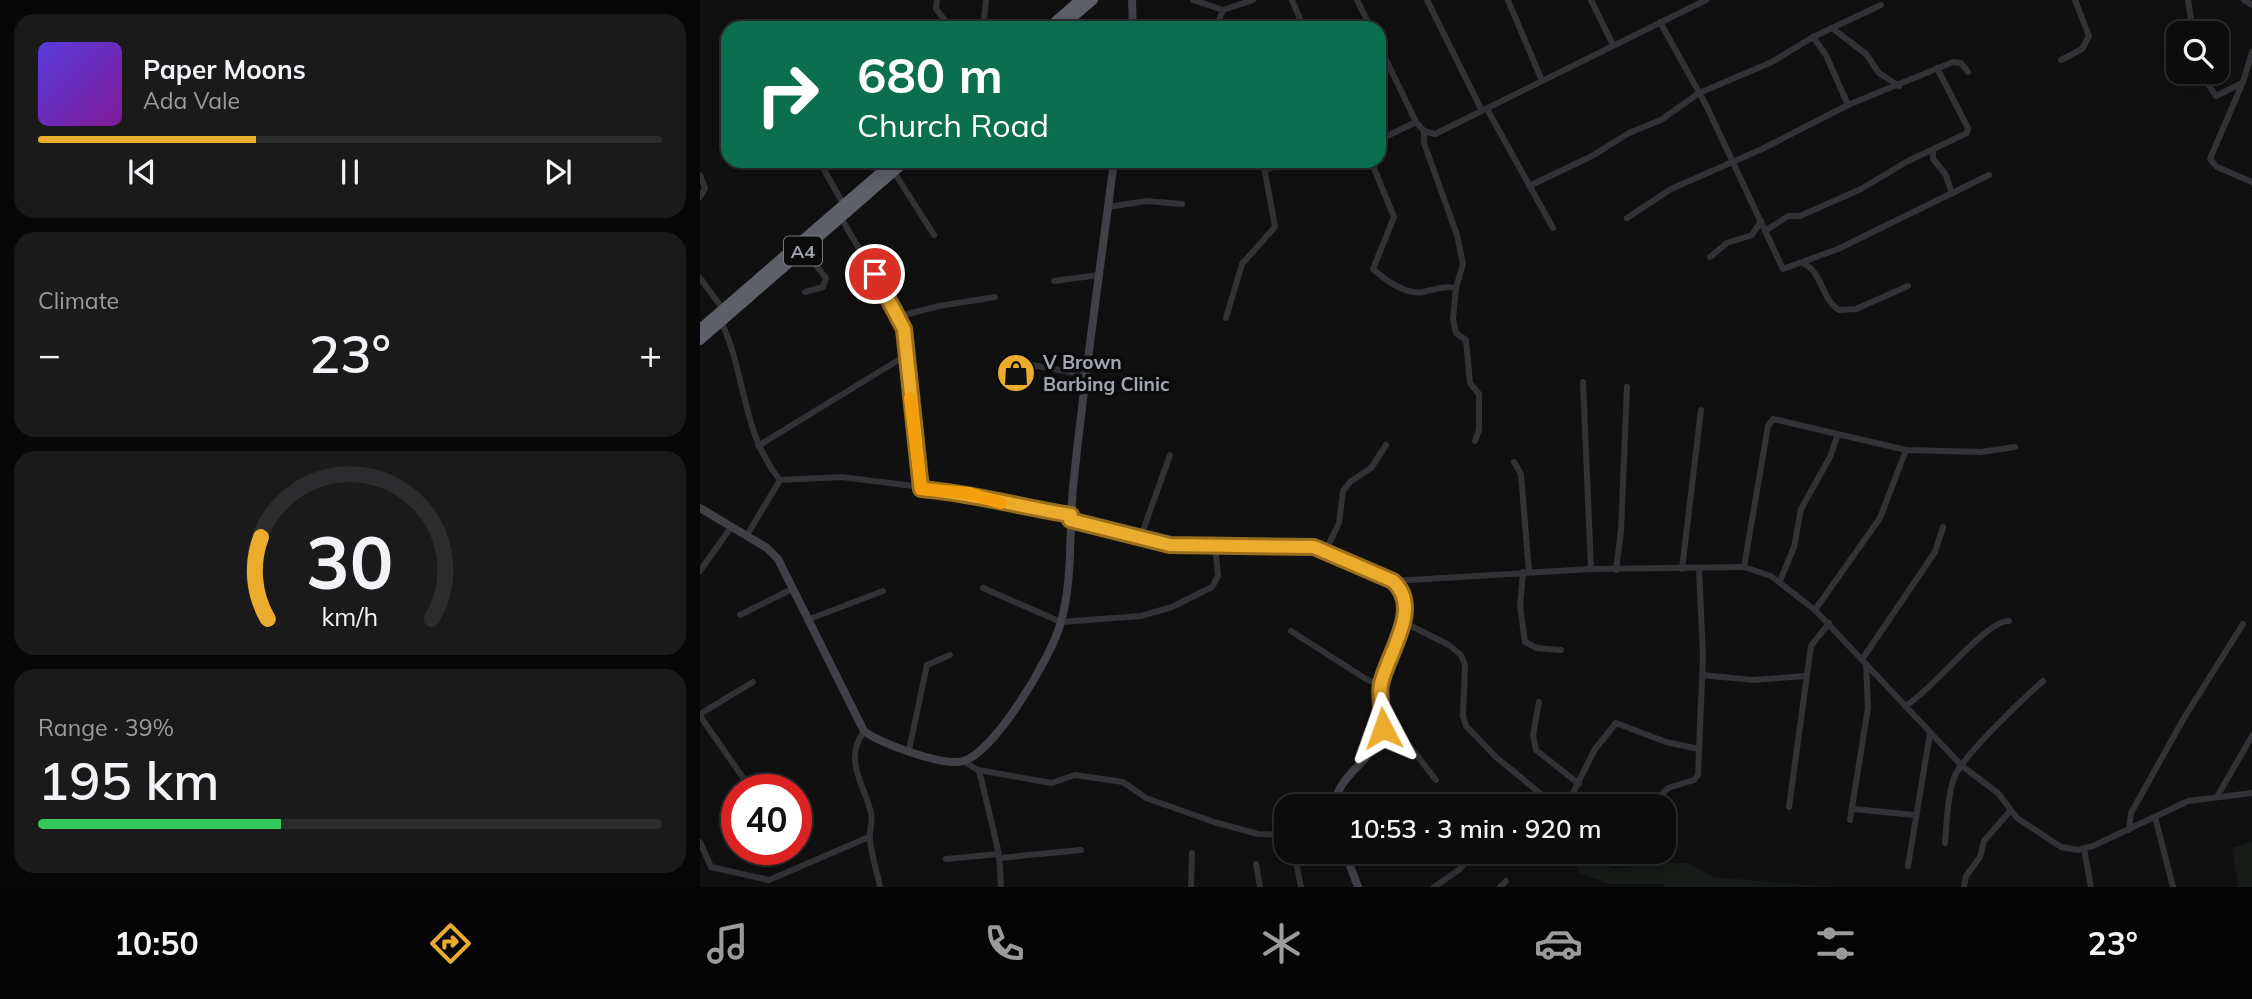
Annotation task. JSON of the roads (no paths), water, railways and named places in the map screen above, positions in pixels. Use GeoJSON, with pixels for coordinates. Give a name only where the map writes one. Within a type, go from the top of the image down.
{"type":"FeatureCollection","features":[{"type":"Feature","properties":{"kind":"highway"},"geometry":{"type":"LineString","coordinates":[[1056,21],[1080,0]]}},
{"type":"Feature","properties":{"kind":"highway"},"geometry":{"type":"LineString","coordinates":[[1068,21],[1093,0]]}},
{"type":"Feature","properties":{"kind":"highway","name":"A4"},"geometry":{"type":"LineString","coordinates":[[700,330],[844,205],[893,168]]}},
{"type":"Feature","properties":{"kind":"highway","name":"A4"},"geometry":{"type":"LineString","coordinates":[[700,340],[841,218],[893,168]]}},
{"type":"Feature","properties":{"kind":"street"},"geometry":{"type":"LineString","coordinates":[[937,0],[936,9],[945,21]]}},
{"type":"Feature","properties":{"kind":"street"},"geometry":{"type":"LineString","coordinates":[[984,21],[986,0]]}},
{"type":"Feature","properties":{"kind":"street"},"geometry":{"type":"LineString","coordinates":[[1132,0],[1133,21]]}},
{"type":"Feature","properties":{"kind":"street"},"geometry":{"type":"LineString","coordinates":[[1192,0],[1223,10],[1253,0]]}},
{"type":"Feature","properties":{"kind":"street"},"geometry":{"type":"LineString","coordinates":[[1292,0],[1301,21]]}},
{"type":"Feature","properties":{"kind":"street"},"geometry":{"type":"LineString","coordinates":[[1357,0],[1368,21]]}},
{"type":"Feature","properties":{"kind":"street"},"geometry":{"type":"LineString","coordinates":[[1427,0],[1485,110],[1553,228]]}},
{"type":"Feature","properties":{"kind":"street"},"geometry":{"type":"LineString","coordinates":[[1508,0],[1542,81]]}},
{"type":"Feature","properties":{"kind":"street"},"geometry":{"type":"LineString","coordinates":[[1591,0],[1613,45]]}},
{"type":"Feature","properties":{"kind":"street"},"geometry":{"type":"LineString","coordinates":[[1386,60],[1416,122],[1424,131],[1436,134],[1706,0]]}},
{"type":"Feature","properties":{"kind":"street"},"geometry":{"type":"LineString","coordinates":[[2061,60],[2082,49],[2089,36],[2075,0]]}},
{"type":"Feature","properties":{"kind":"street"},"geometry":{"type":"LineString","coordinates":[[2191,21],[2188,1],[2198,0]]}},
{"type":"Feature","properties":{"kind":"street"},"geometry":{"type":"LineString","coordinates":[[2244,0],[2252,5]]}},
{"type":"Feature","properties":{"kind":"street"},"geometry":{"type":"LineString","coordinates":[[1529,186],[1668,117],[1699,93],[1772,62],[1813,37],[1881,5]]}},
{"type":"Feature","properties":{"kind":"street"},"geometry":{"type":"LineString","coordinates":[[1219,21],[1223,10]]}},
{"type":"Feature","properties":{"kind":"street"},"geometry":{"type":"LineString","coordinates":[[1660,22],[1734,162],[1783,269],[1803,263],[1989,175]]}},
{"type":"Feature","properties":{"kind":"street"},"geometry":{"type":"LineString","coordinates":[[1832,28],[1867,54],[1884,77],[1899,86]]}},
{"type":"Feature","properties":{"kind":"street"},"geometry":{"type":"LineString","coordinates":[[1813,37],[1826,55],[1848,105]]}},
{"type":"Feature","properties":{"kind":"street"},"geometry":{"type":"LineString","coordinates":[[2252,51],[2242,83],[2210,159],[2217,167],[2252,182]]}},
{"type":"Feature","properties":{"kind":"street"},"geometry":{"type":"LineString","coordinates":[[1627,218],[1671,189],[1734,162],[1848,105],[1958,62],[1968,72]]}},
{"type":"Feature","properties":{"kind":"street"},"geometry":{"type":"LineString","coordinates":[[1765,231],[1788,216],[1800,216],[1861,189],[1968,130],[1937,68]]}},
{"type":"Feature","properties":{"kind":"street"},"geometry":{"type":"LineString","coordinates":[[2208,84],[2216,96],[2242,83]]}},
{"type":"Feature","properties":{"kind":"street"},"geometry":{"type":"LineString","coordinates":[[1386,137],[1416,122]]}},
{"type":"Feature","properties":{"kind":"street"},"geometry":{"type":"LineString","coordinates":[[1424,131],[1424,143],[1457,235],[1463,264],[1456,288],[1454,326],[1466,340],[1470,383],[1479,394],[1479,430],[1475,441]]}},
{"type":"Feature","properties":{"kind":"street"},"geometry":{"type":"LineString","coordinates":[[1933,151],[1933,159],[1945,175],[1952,194]]}},
{"type":"Feature","properties":{"kind":"street"},"geometry":{"type":"LineString","coordinates":[[823,168],[844,205]]}},
{"type":"Feature","properties":{"kind":"street"},"geometry":{"type":"LineString","coordinates":[[895,168],[934,235]]}},
{"type":"Feature","properties":{"kind":"street"},"geometry":{"type":"LineString","coordinates":[[700,508],[747,535],[773,554],[864,731],[886,745],[951,762],[963,761],[976,755],[992,739],[1033,679],[1052,646],[1061,622],[1087,375],[1113,168]]}},
{"type":"Feature","properties":{"kind":"street"},"geometry":{"type":"LineString","coordinates":[[1226,318],[1246,257],[1275,227],[1265,170],[1271,168]]}},
{"type":"Feature","properties":{"kind":"street"},"geometry":{"type":"LineString","coordinates":[[1374,168],[1394,217],[1373,269],[1396,286],[1411,291],[1423,292],[1442,286],[1456,288]]}},
{"type":"Feature","properties":{"kind":"street"},"geometry":{"type":"LineString","coordinates":[[700,175],[705,188],[700,197]]}},
{"type":"Feature","properties":{"kind":"street"},"geometry":{"type":"LineString","coordinates":[[1108,207],[1146,201],[1182,204]]}},
{"type":"Feature","properties":{"kind":"street"},"geometry":{"type":"LineString","coordinates":[[841,218],[900,316],[921,489]]}},
{"type":"Feature","properties":{"kind":"street"},"geometry":{"type":"LineString","coordinates":[[1710,257],[1727,243],[1752,235],[1761,220]]}},
{"type":"Feature","properties":{"kind":"street"},"geometry":{"type":"LineString","coordinates":[[804,250],[826,278],[823,287],[805,292]]}},
{"type":"Feature","properties":{"kind":"street"},"geometry":{"type":"LineString","coordinates":[[1803,263],[1813,269],[1829,301],[1839,310],[1856,309],[1908,286]]}},
{"type":"Feature","properties":{"kind":"street"},"geometry":{"type":"LineString","coordinates":[[1054,281],[1099,275]]}},
{"type":"Feature","properties":{"kind":"street"},"geometry":{"type":"LineString","coordinates":[[700,278],[723,309]]}},
{"type":"Feature","properties":{"kind":"street"},"geometry":{"type":"LineString","coordinates":[[900,316],[939,306],[995,297]]}},
{"type":"Feature","properties":{"kind":"street"},"geometry":{"type":"LineString","coordinates":[[721,321],[733,348],[744,401],[758,446],[780,480]]}},
{"type":"Feature","properties":{"kind":"street"},"geometry":{"type":"LineString","coordinates":[[758,446],[905,356]]}},
{"type":"Feature","properties":{"kind":"street"},"geometry":{"type":"LineString","coordinates":[[1004,360],[1087,375]]}},
{"type":"Feature","properties":{"kind":"street"},"geometry":{"type":"LineString","coordinates":[[1583,382],[1591,569]]}},
{"type":"Feature","properties":{"kind":"street"},"geometry":{"type":"LineString","coordinates":[[1616,570],[1621,530],[1627,387]]}},
{"type":"Feature","properties":{"kind":"street"},"geometry":{"type":"LineString","coordinates":[[1682,569],[1701,410]]}},
{"type":"Feature","properties":{"kind":"street"},"geometry":{"type":"LineString","coordinates":[[1744,567],[1769,423],[1776,419],[1906,450],[1981,452],[2015,447]]}},
{"type":"Feature","properties":{"kind":"street"},"geometry":{"type":"LineString","coordinates":[[1780,581],[1794,547],[1801,509],[1832,453],[1838,434]]}},
{"type":"Feature","properties":{"kind":"street"},"geometry":{"type":"LineString","coordinates":[[1325,550],[1339,523],[1343,492],[1349,482],[1371,468],[1386,445]]}},
{"type":"Feature","properties":{"kind":"street"},"geometry":{"type":"LineString","coordinates":[[1815,610],[1881,518],[1906,450]]}},
{"type":"Feature","properties":{"kind":"street"},"geometry":{"type":"LineString","coordinates":[[1140,539],[1170,455]]}},
{"type":"Feature","properties":{"kind":"street"},"geometry":{"type":"LineString","coordinates":[[1514,462],[1521,474],[1526,572],[1520,606],[1525,642],[1537,648],[1561,650]]}},
{"type":"Feature","properties":{"kind":"street"},"geometry":{"type":"LineString","coordinates":[[780,480],[842,477],[969,493],[1170,545],[1288,544],[1325,550],[1393,581],[1591,569],[1744,567],[1780,581],[1815,610],[1962,766],[1998,793],[2010,811],[2027,826],[2061,847],[2084,849],[2188,801],[2218,795],[2252,793]]}},
{"type":"Feature","properties":{"kind":"street"},"geometry":{"type":"LineString","coordinates":[[747,535],[780,480]]}},
{"type":"Feature","properties":{"kind":"street"},"geometry":{"type":"LineString","coordinates":[[700,571],[732,526]]}},
{"type":"Feature","properties":{"kind":"street"},"geometry":{"type":"LineString","coordinates":[[1850,820],[1868,708],[1865,660],[1937,550],[1943,527]]}},
{"type":"Feature","properties":{"kind":"street"},"geometry":{"type":"LineString","coordinates":[[983,588],[1061,622],[1141,616],[1179,604],[1215,584],[1215,545]]}},
{"type":"Feature","properties":{"kind":"street"},"geometry":{"type":"LineString","coordinates":[[1662,794],[1668,788],[1696,778],[1702,675],[1699,569]]}},
{"type":"Feature","properties":{"kind":"street"},"geometry":{"type":"LineString","coordinates":[[1337,794],[1339,787],[1369,754],[1380,735],[1383,721],[1380,685],[1403,622],[1404,596],[1393,581]]}},
{"type":"Feature","properties":{"kind":"street"},"geometry":{"type":"LineString","coordinates":[[740,615],[792,589]]}},
{"type":"Feature","properties":{"kind":"street"},"geometry":{"type":"LineString","coordinates":[[807,620],[883,591]]}},
{"type":"Feature","properties":{"kind":"street"},"geometry":{"type":"LineString","coordinates":[[1905,706],[1928,691],[1981,637],[2001,621],[2009,621]]}},
{"type":"Feature","properties":{"kind":"street"},"geometry":{"type":"LineString","coordinates":[[1403,622],[1449,645],[1461,655],[1465,665],[1463,716],[1466,726],[1497,758],[1541,794]]}},
{"type":"Feature","properties":{"kind":"street"},"geometry":{"type":"LineString","coordinates":[[1789,807],[1811,646],[1829,624]]}},
{"type":"Feature","properties":{"kind":"street"},"geometry":{"type":"LineString","coordinates":[[2129,830],[2129,822],[2138,801],[2184,718],[2243,624]]}},
{"type":"Feature","properties":{"kind":"street"},"geometry":{"type":"LineString","coordinates":[[1291,631],[1380,685]]}},
{"type":"Feature","properties":{"kind":"street"},"geometry":{"type":"LineString","coordinates":[[909,750],[927,666],[950,655]]}},
{"type":"Feature","properties":{"kind":"street"},"geometry":{"type":"LineString","coordinates":[[1702,675],[1753,680],[1805,676]]}},
{"type":"Feature","properties":{"kind":"street"},"geometry":{"type":"LineString","coordinates":[[1945,843],[1954,778],[2008,714],[2043,681]]}},
{"type":"Feature","properties":{"kind":"street"},"geometry":{"type":"LineString","coordinates":[[741,774],[700,715],[753,682]]}},
{"type":"Feature","properties":{"kind":"street"},"geometry":{"type":"LineString","coordinates":[[1539,702],[1534,735],[1536,750],[1579,784]]}},
{"type":"Feature","properties":{"kind":"street"},"geometry":{"type":"LineString","coordinates":[[1383,721],[1401,735],[1436,780]]}},
{"type":"Feature","properties":{"kind":"street"},"geometry":{"type":"LineString","coordinates":[[1573,794],[1595,749],[1616,723],[1667,742],[1699,749]]}},
{"type":"Feature","properties":{"kind":"street"},"geometry":{"type":"LineString","coordinates":[[864,731],[856,745],[854,766],[870,812],[873,828],[869,837],[880,887]]}},
{"type":"Feature","properties":{"kind":"street"},"geometry":{"type":"LineString","coordinates":[[1908,866],[1930,733]]}},
{"type":"Feature","properties":{"kind":"street"},"geometry":{"type":"LineString","coordinates":[[2218,795],[2252,736]]}},
{"type":"Feature","properties":{"kind":"street"},"geometry":{"type":"LineString","coordinates":[[2242,753],[2252,755]]}},
{"type":"Feature","properties":{"kind":"street"},"geometry":{"type":"LineString","coordinates":[[963,761],[978,770],[1052,783],[1074,775],[1123,782],[1146,798],[1214,822],[1258,834],[1274,835]]}},
{"type":"Feature","properties":{"kind":"street"},"geometry":{"type":"LineString","coordinates":[[978,770],[999,856],[1001,887]]}},
{"type":"Feature","properties":{"kind":"street"},"geometry":{"type":"LineString","coordinates":[[1853,809],[1915,815]]}},
{"type":"Feature","properties":{"kind":"street"},"geometry":{"type":"LineString","coordinates":[[1964,887],[1966,877],[1980,857],[1984,841],[2010,811]]}},
{"type":"Feature","properties":{"kind":"street"},"geometry":{"type":"LineString","coordinates":[[2155,817],[2173,887]]}},
{"type":"Feature","properties":{"kind":"street"},"geometry":{"type":"LineString","coordinates":[[700,842],[711,867],[765,880],[836,854],[869,837]]}},
{"type":"Feature","properties":{"kind":"street"},"geometry":{"type":"LineString","coordinates":[[2084,849],[2091,887]]}},
{"type":"Feature","properties":{"kind":"street"},"geometry":{"type":"LineString","coordinates":[[946,859],[1081,850]]}},
{"type":"Feature","properties":{"kind":"street"},"geometry":{"type":"LineString","coordinates":[[1191,887],[1192,853]]}},
{"type":"Feature","properties":{"kind":"street"},"geometry":{"type":"LineString","coordinates":[[1256,864],[1260,887]]}},
{"type":"Feature","properties":{"kind":"street"},"geometry":{"type":"LineString","coordinates":[[1296,864],[1301,887]]}},
{"type":"Feature","properties":{"kind":"street"},"geometry":{"type":"LineString","coordinates":[[1349,864],[1358,887]]}},
{"type":"Feature","properties":{"kind":"street"},"geometry":{"type":"LineString","coordinates":[[1434,887],[1464,864]]}},
{"type":"Feature","properties":{"kind":"street"},"geometry":{"type":"LineString","coordinates":[[1500,887],[1506,881]]}},
{"type":"Feature","properties":{"kind":"place","name":"V Brown Barbing Clinic"},"geometry":{"type":"Point","coordinates":[1016,373]}}]}
